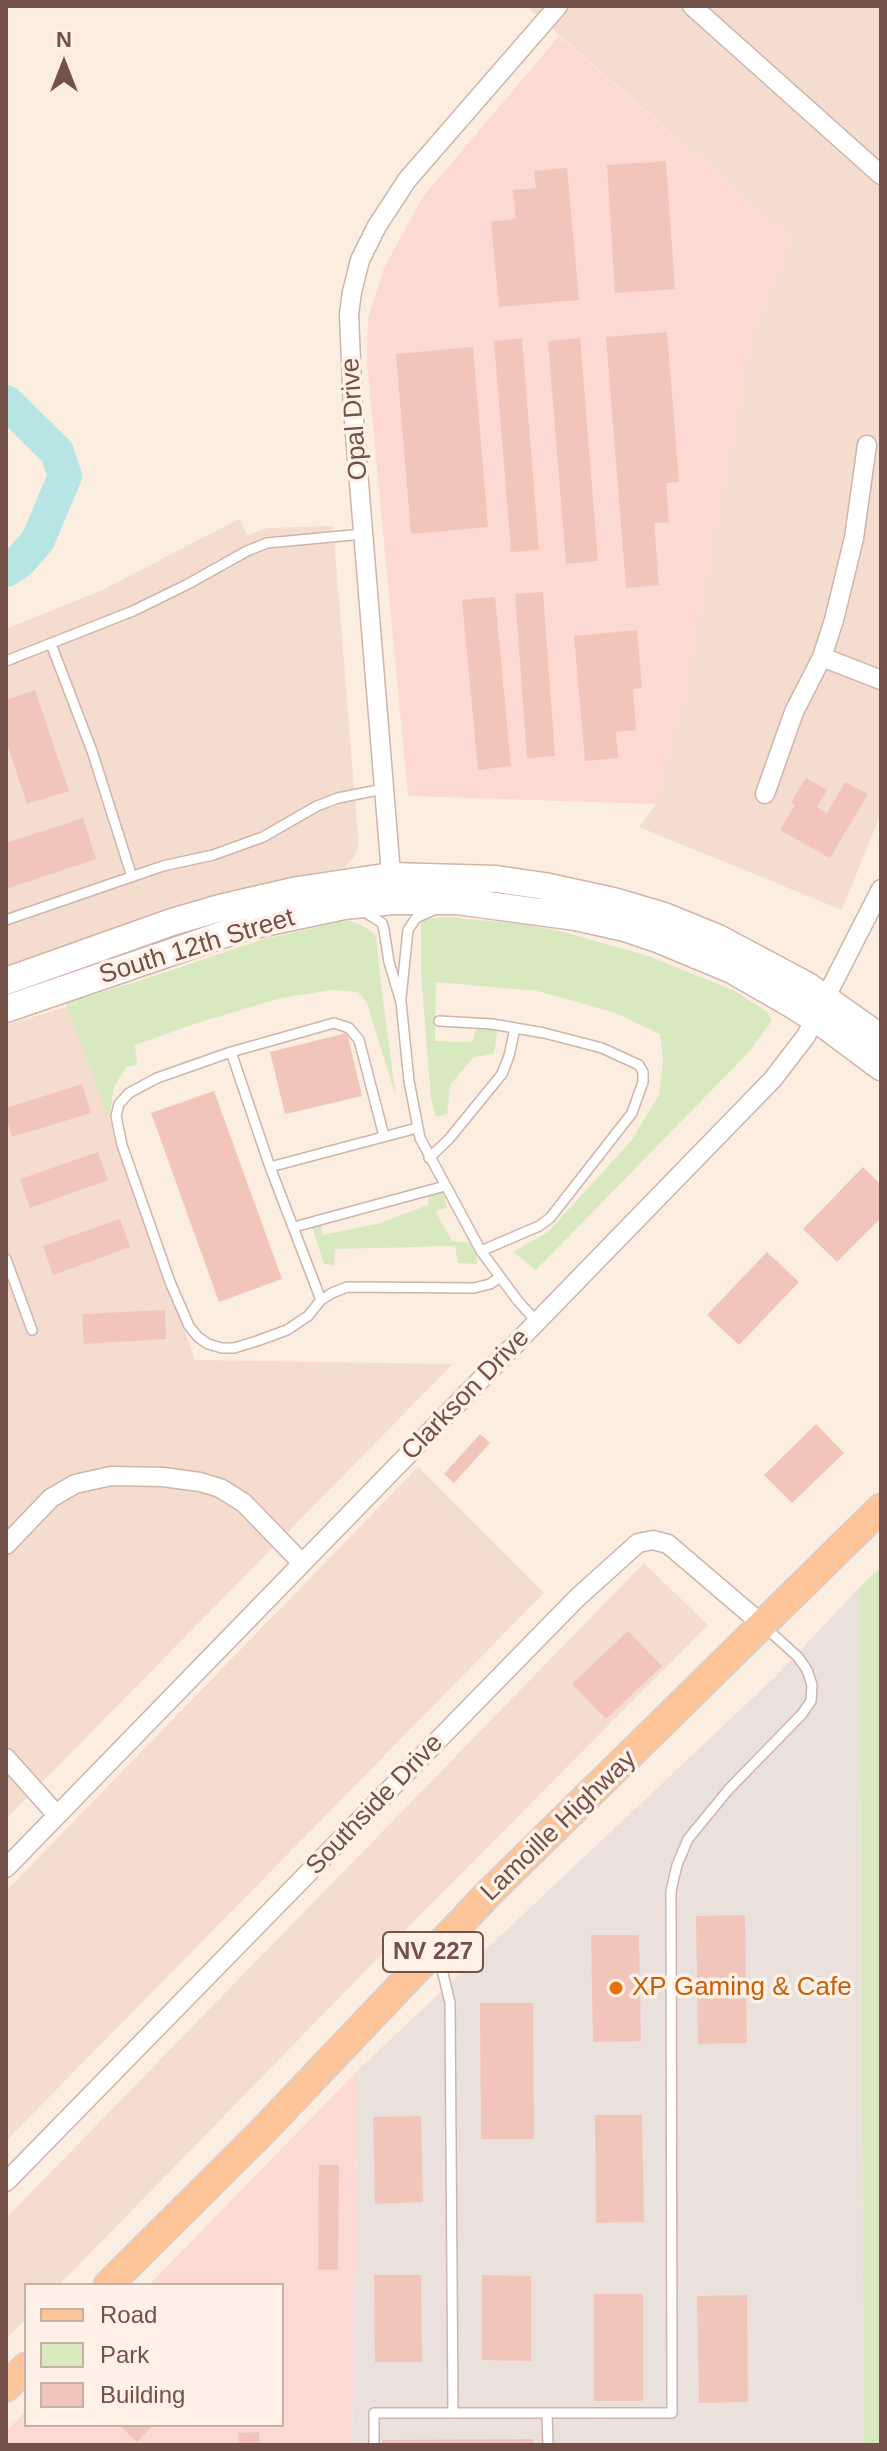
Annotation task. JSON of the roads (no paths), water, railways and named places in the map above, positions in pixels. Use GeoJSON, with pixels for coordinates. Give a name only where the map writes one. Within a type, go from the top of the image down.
{"type":"FeatureCollection","features":[{"type":"Feature","properties":{"kind":"main road","name":"South 12th Street"},"geometry":{"type":"LineString","coordinates":[[6,981],[220,908],[298,890],[392,888],[496,879],[613,901],[664,916],[718,938],[765,962],[820,1008],[881,1067]]}},
{"type":"Feature","properties":{"kind":"main road","name":"South 12th Street"},"geometry":{"type":"LineString","coordinates":[[6,1009],[245,927],[344,906],[392,888],[457,901],[563,914],[625,928],[732,970],[881,1038]]}},
{"type":"Feature","properties":{"kind":"main road"},"geometry":{"type":"LineString","coordinates":[[6,1027],[28,1013],[47,994]]}},
{"type":"Feature","properties":{"kind":"main road","name":"Lamoille Highway"},"geometry":{"type":"LineString","coordinates":[[110,2283],[261,2133],[490,1892],[881,1508]]}},
{"type":"Feature","properties":{"kind":"main road"},"geometry":{"type":"LineString","coordinates":[[6,2387],[24,2369]]}},
{"type":"Feature","properties":{"kind":"street","name":"Opal Drive"},"geometry":{"type":"LineString","coordinates":[[392,888],[363,534],[350,339],[352,292],[360,260],[377,226],[407,180],[558,6]]}},
{"type":"Feature","properties":{"kind":"street"},"geometry":{"type":"LineString","coordinates":[[692,6],[881,175]]}},
{"type":"Feature","properties":{"kind":"street"},"geometry":{"type":"LineString","coordinates":[[765,794],[794,712],[822,657],[834,620],[854,538],[867,445]]}},
{"type":"Feature","properties":{"kind":"street"},"geometry":{"type":"LineString","coordinates":[[822,657],[881,680]]}},
{"type":"Feature","properties":{"kind":"street","name":"Clarkson Drive"},"geometry":{"type":"LineString","coordinates":[[6,1868],[773,1079],[805,1038],[881,889]]}},
{"type":"Feature","properties":{"kind":"street"},"geometry":{"type":"LineString","coordinates":[[6,1545],[51,1498],[75,1484],[111,1476],[163,1477],[220,1488],[244,1503],[301,1562]]}},
{"type":"Feature","properties":{"kind":"street","name":"Southside Drive"},"geometry":{"type":"LineString","coordinates":[[6,2182],[577,1598],[638,1543],[653,1540],[668,1544],[764,1626]]}},
{"type":"Feature","properties":{"kind":"street"},"geometry":{"type":"LineString","coordinates":[[6,1758],[56,1814]]}},
{"type":"Feature","properties":{"kind":"lane"},"geometry":{"type":"LineString","coordinates":[[6,661],[133,611],[267,543],[363,534]]}},
{"type":"Feature","properties":{"kind":"lane"},"geometry":{"type":"LineString","coordinates":[[51,644],[92,751],[132,877]]}},
{"type":"Feature","properties":{"kind":"lane"},"geometry":{"type":"LineString","coordinates":[[6,920],[163,866],[213,855],[263,837],[317,806],[338,798],[383,789]]}},
{"type":"Feature","properties":{"kind":"lane"},"geometry":{"type":"LineString","coordinates":[[457,901],[427,913],[411,924],[406,937],[401,1002],[417,1128],[429,1158],[481,1251],[537,1322]]}},
{"type":"Feature","properties":{"kind":"lane"},"geometry":{"type":"LineString","coordinates":[[344,906],[367,912],[382,923],[401,1002]]}},
{"type":"Feature","properties":{"kind":"lane"},"geometry":{"type":"LineString","coordinates":[[439,1021],[492,1024],[544,1033],[602,1048],[639,1065],[643,1072],[643,1082],[632,1113],[550,1218],[539,1226],[481,1251]]}},
{"type":"Feature","properties":{"kind":"lane"},"geometry":{"type":"LineString","coordinates":[[384,1136],[359,1040],[349,1028],[334,1023],[231,1052],[157,1078],[129,1093],[119,1104],[116,1116],[122,1145],[170,1282],[189,1326],[198,1337],[208,1344],[234,1348],[287,1330],[308,1316],[321,1300],[347,1287],[474,1288],[490,1284],[500,1277]]}},
{"type":"Feature","properties":{"kind":"lane"},"geometry":{"type":"LineString","coordinates":[[429,1158],[449,1139],[502,1074],[515,1028]]}},
{"type":"Feature","properties":{"kind":"lane"},"geometry":{"type":"LineString","coordinates":[[231,1052],[270,1167],[321,1300]]}},
{"type":"Feature","properties":{"kind":"lane"},"geometry":{"type":"LineString","coordinates":[[270,1167],[417,1128]]}},
{"type":"Feature","properties":{"kind":"lane"},"geometry":{"type":"LineString","coordinates":[[294,1227],[445,1186]]}},
{"type":"Feature","properties":{"kind":"lane"},"geometry":{"type":"LineString","coordinates":[[6,1259],[32,1330]]}},
{"type":"Feature","properties":{"kind":"lane"},"geometry":{"type":"LineString","coordinates":[[374,2445],[374,2413],[672,2413],[671,1891],[688,1839],[729,1789],[811,1701],[812,1685],[807,1670],[798,1657],[764,1626]]}},
{"type":"Feature","properties":{"kind":"lane"},"geometry":{"type":"LineString","coordinates":[[437,1948],[450,2003],[453,2413]]}},
{"type":"Feature","properties":{"kind":"lane"},"geometry":{"type":"LineString","coordinates":[[547,2413],[548,2445]]}},
{"type":"Feature","properties":{"kind":"waterway"},"geometry":{"type":"LineString","coordinates":[[6,402],[57,452],[65,476],[38,540],[19,562],[6,570]]}},
{"type":"Feature","properties":{"kind":"place","name":"XP Gaming & Cafe"},"geometry":{"type":"Point","coordinates":[616,1988]}}]}
